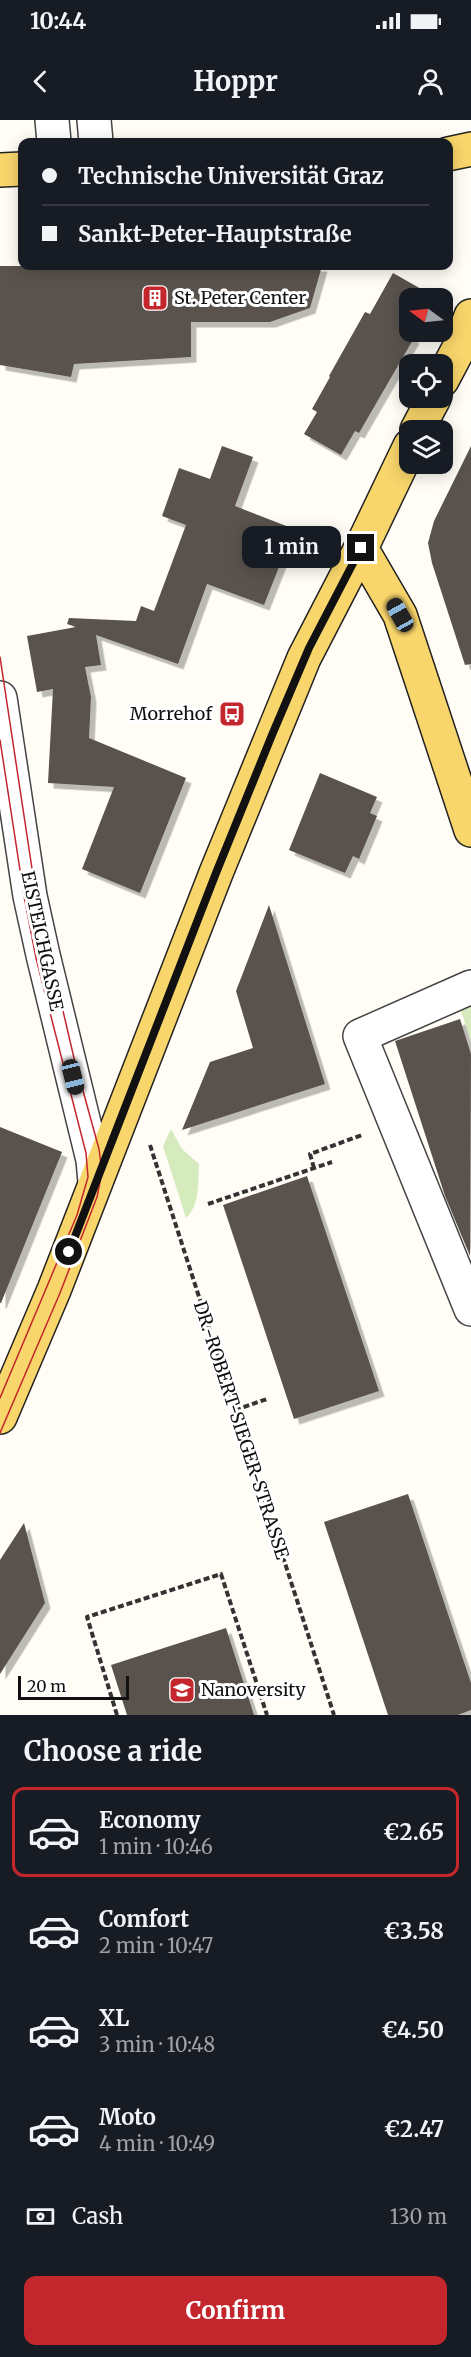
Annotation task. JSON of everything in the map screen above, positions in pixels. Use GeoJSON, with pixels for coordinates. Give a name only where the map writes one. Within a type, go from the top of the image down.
{"type":"FeatureCollection","features":[{"type":"Feature","properties":{"kind":"main road"},"geometry":{"type":"LineString","coordinates":[[453,153],[471,149]]}},
{"type":"Feature","properties":{"kind":"main road"},"geometry":{"type":"LineString","coordinates":[[0,170],[18,169]]}},
{"type":"Feature","properties":{"kind":"main road"},"geometry":{"type":"LineString","coordinates":[[453,367],[465,352],[471,316]]}},
{"type":"Feature","properties":{"kind":"main road"},"geometry":{"type":"LineString","coordinates":[[0,1417],[54,1290],[216,873],[300,669],[399,469]]}},
{"type":"Feature","properties":{"kind":"main road"},"geometry":{"type":"LineString","coordinates":[[361,548],[400,615],[471,830]]}},
{"type":"Feature","properties":{"kind":"street"},"geometry":{"type":"LineString","coordinates":[[52,120],[54,138]]}},
{"type":"Feature","properties":{"kind":"street"},"geometry":{"type":"LineString","coordinates":[[94,120],[96,138]]}},
{"type":"Feature","properties":{"kind":"street","name":"EISTEICHGASSE"},"geometry":{"type":"LineString","coordinates":[[0,698],[30,896],[93,1160],[95,1182]]}},
{"type":"Feature","properties":{"kind":"street"},"geometry":{"type":"LineString","coordinates":[[471,987],[360,1036],[471,1310]]}},
{"type":"Feature","properties":{"kind":"path"},"geometry":{"type":"LineString","coordinates":[[314,1168],[310,1154],[362,1136],[359,1125]]}},
{"type":"Feature","properties":{"kind":"path","name":"DR.-ROBERT-SIEGER-STRASSE"},"geometry":{"type":"LineString","coordinates":[[150,1145],[334,1715]]}},
{"type":"Feature","properties":{"kind":"path"},"geometry":{"type":"LineString","coordinates":[[208,1204],[332,1162]]}},
{"type":"Feature","properties":{"kind":"path"},"geometry":{"type":"LineString","coordinates":[[235,1410],[267,1399]]}},
{"type":"Feature","properties":{"kind":"path"},"geometry":{"type":"LineString","coordinates":[[117,1715],[87,1617],[221,1574],[267,1715]]}},
{"type":"Feature","properties":{"kind":"green space"},"geometry":{"type":"Polygon","coordinates":[[[471,1002],[471,1041],[460,1008],[471,1002]]]}},
{"type":"Feature","properties":{"kind":"green space"},"geometry":{"type":"Polygon","coordinates":[[[171,1129],[182,1149],[199,1164],[196,1200],[191,1213],[186,1218],[163,1146],[171,1129]]]}},
{"type":"Feature","properties":{"kind":"building","name":"St. Peter Center"},"geometry":{"type":"Polygon","coordinates":[[[0,266],[18,266],[18,270],[321,270],[310,308],[270,322],[191,322],[191,357],[74,364],[71,377],[0,365],[0,266]]]}},
{"type":"Feature","properties":{"kind":"building"},"geometry":{"type":"Polygon","coordinates":[[[393,273],[419,288],[399,288],[399,342],[412,342],[405,354],[399,354],[399,364],[359,433],[355,431],[341,455],[304,434],[317,412],[312,409],[329,376],[365,312],[370,314],[393,273]]]}},
{"type":"Feature","properties":{"kind":"building"},"geometry":{"type":"Polygon","coordinates":[[[222,446],[253,457],[235,506],[294,529],[264,605],[207,584],[178,664],[96,635],[101,665],[85,667],[91,697],[89,738],[186,778],[140,893],[82,869],[114,787],[48,783],[53,689],[37,692],[27,636],[76,627],[67,624],[69,618],[136,621],[141,606],[154,611],[186,525],[162,516],[179,468],[210,479],[222,446]]]}},
{"type":"Feature","properties":{"kind":"building"},"geometry":{"type":"Polygon","coordinates":[[[471,446],[471,664],[465,665],[432,563],[428,543],[434,521],[471,446]]]}},
{"type":"Feature","properties":{"kind":"building"},"geometry":{"type":"Polygon","coordinates":[[[320,773],[377,797],[370,813],[377,816],[359,859],[353,856],[345,873],[289,850],[320,773]]]}},
{"type":"Feature","properties":{"kind":"building"},"geometry":{"type":"Polygon","coordinates":[[[269,905],[325,1084],[182,1130],[210,1062],[253,1048],[236,991],[269,905]]]}},
{"type":"Feature","properties":{"kind":"building"},"geometry":{"type":"Polygon","coordinates":[[[460,1019],[471,1054],[470,1256],[445,1196],[395,1041],[460,1019]]]}},
{"type":"Feature","properties":{"kind":"building"},"geometry":{"type":"Polygon","coordinates":[[[0,1127],[62,1152],[1,1303],[0,1303],[0,1127]]]}},
{"type":"Feature","properties":{"kind":"building"},"geometry":{"type":"Polygon","coordinates":[[[307,1176],[379,1391],[294,1419],[223,1205],[307,1176]]]}},
{"type":"Feature","properties":{"kind":"building"},"geometry":{"type":"Polygon","coordinates":[[[408,1494],[471,1683],[471,1710],[458,1715],[388,1715],[324,1522],[408,1494]]]}},
{"type":"Feature","properties":{"kind":"building"},"geometry":{"type":"Polygon","coordinates":[[[24,1523],[45,1603],[0,1674],[0,1560],[24,1523]]]}},
{"type":"Feature","properties":{"kind":"building","name":"Nanoversity"},"geometry":{"type":"Polygon","coordinates":[[[226,1628],[254,1715],[127,1715],[111,1665],[226,1628]]]}},
{"type":"Feature","properties":{"kind":"tram line"},"geometry":{"type":"LineString","coordinates":[[0,657],[36,895],[74,1058],[99,1149],[102,1172],[97,1197],[60,1293],[0,1433]]}},
{"type":"Feature","properties":{"kind":"tram line"},"geometry":{"type":"LineString","coordinates":[[0,740],[36,958],[86,1153],[88,1177],[77,1215],[0,1398]]}},
{"type":"Feature","properties":{"kind":"place","name":"St. Peter Center"},"geometry":{"type":"Point","coordinates":[155,298]}},
{"type":"Feature","properties":{"kind":"place","name":"Morrehof"},"geometry":{"type":"Point","coordinates":[232,714]}},
{"type":"Feature","properties":{"kind":"place","name":"Nanoversity"},"geometry":{"type":"Point","coordinates":[182,1690]}},
{"type":"Feature","properties":{"kind":"route"},"geometry":{"type":"LineString","coordinates":[[69,1252],[272,735],[309,648],[361,548]]}}]}
